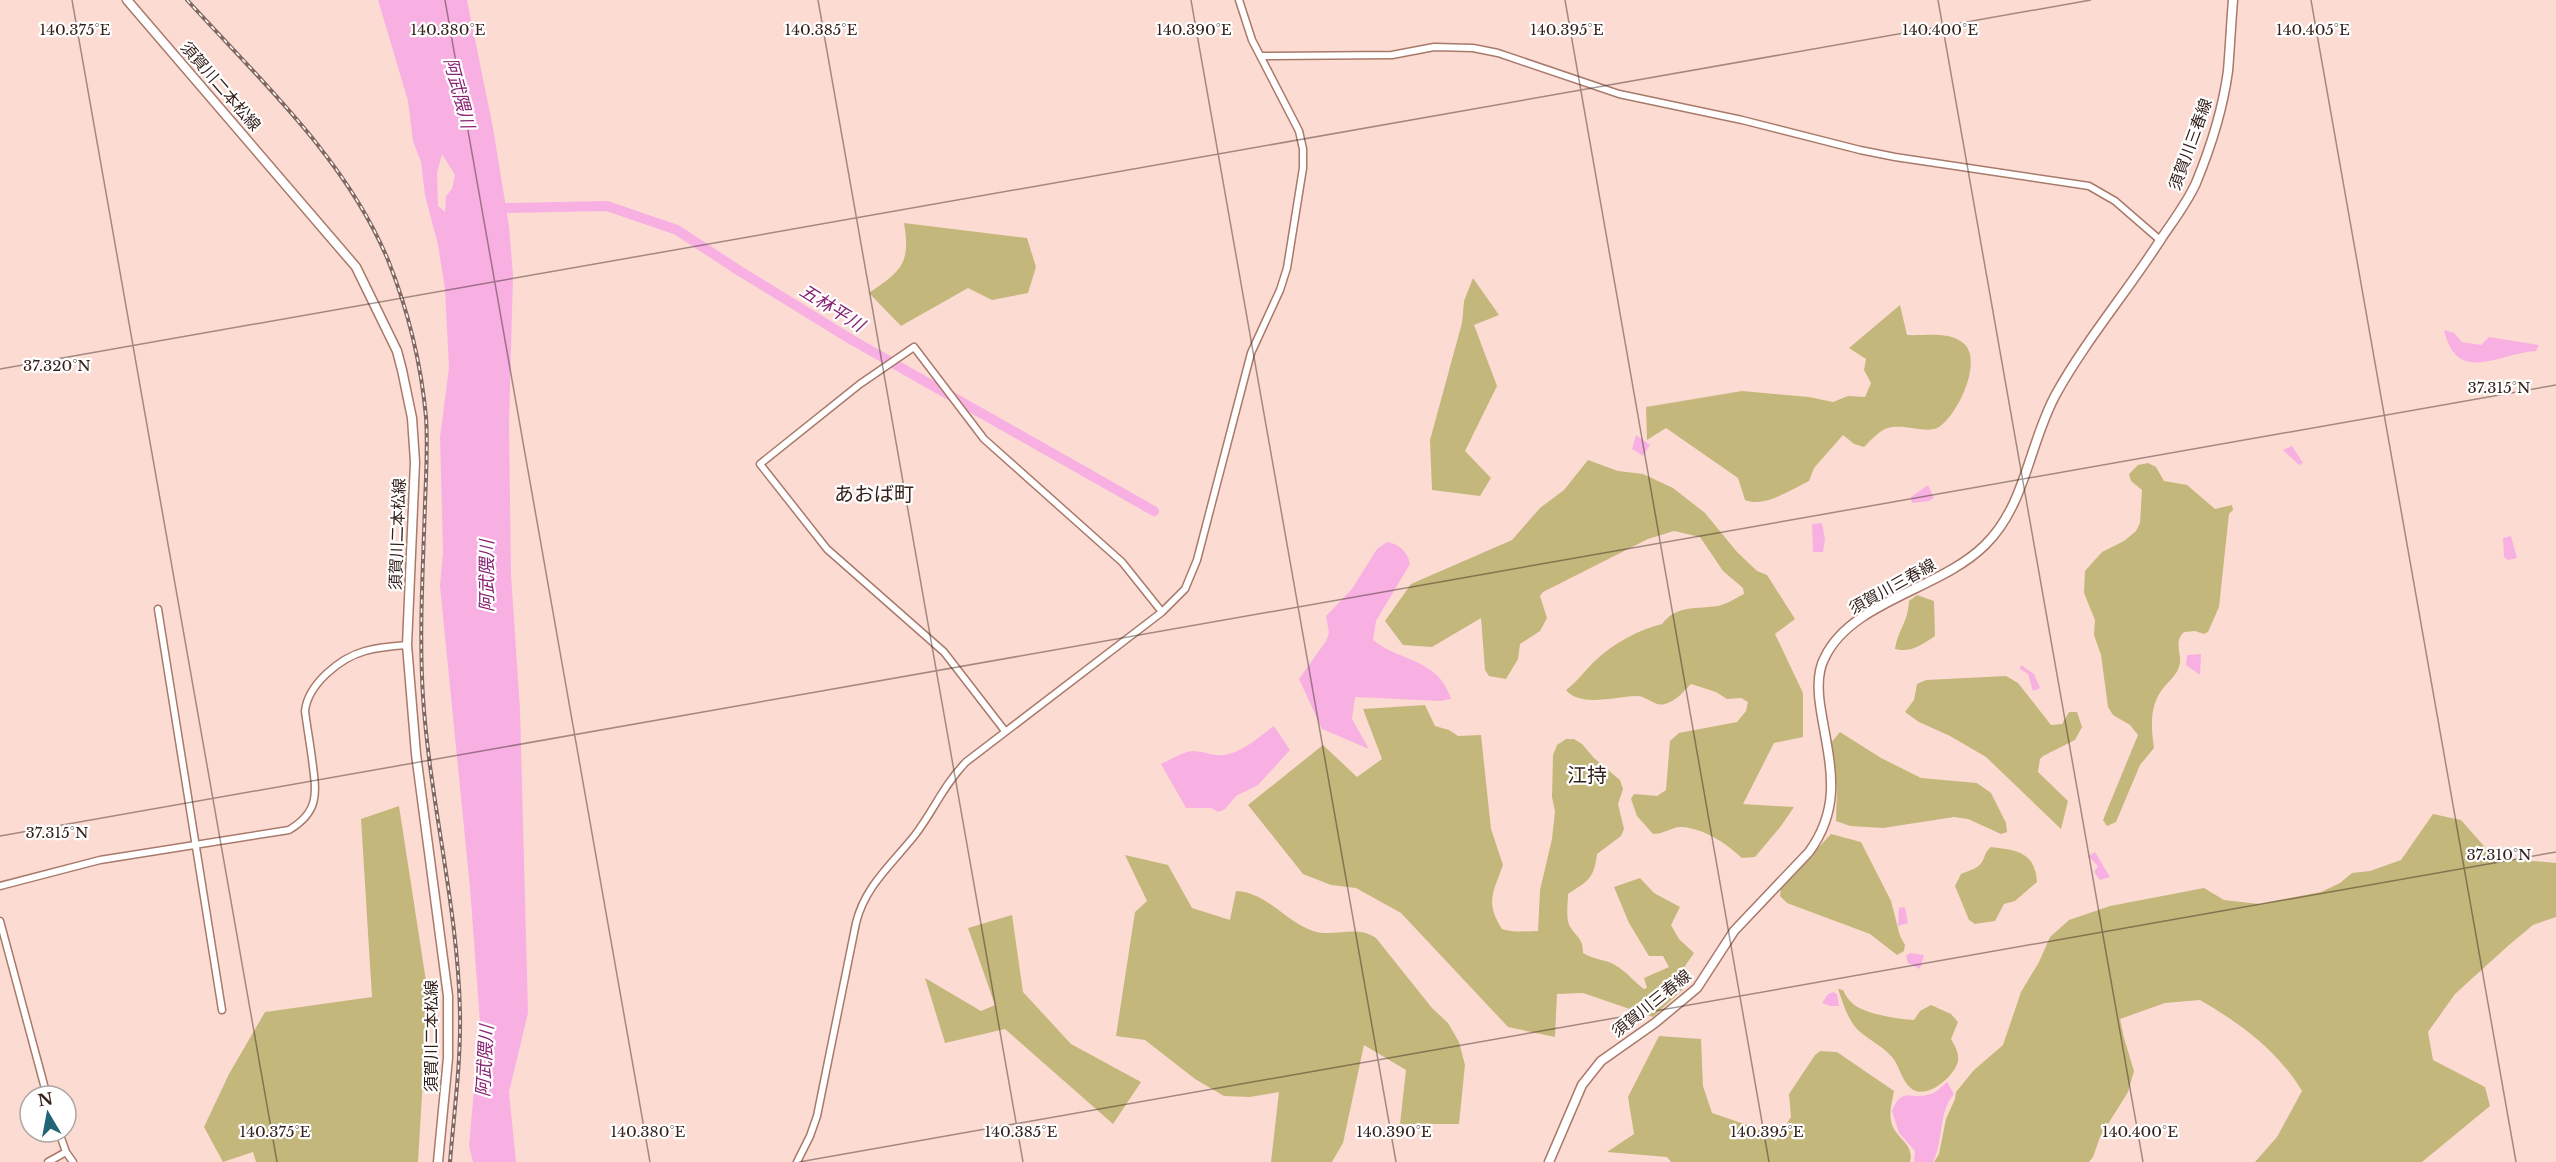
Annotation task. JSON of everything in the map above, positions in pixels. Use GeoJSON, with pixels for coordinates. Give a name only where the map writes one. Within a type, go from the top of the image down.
{"type":"FeatureCollection","features":[{"type":"Feature","properties":{"kind":"main road","name":"須賀川二本松線"},"geometry":{"type":"LineString","coordinates":[[127,0],[356,267],[397,351],[407,389],[414,439],[407,645],[416,754],[448,996],[448,1058],[438,1162]]}},
{"type":"Feature","properties":{"kind":"main road","name":"須賀川三春線"},"geometry":{"type":"LineString","coordinates":[[1549,1162],[1582,1085],[1601,1061],[1655,1023],[1698,987],[1727,939],[1809,852],[1822,832],[1828,816],[1832,790],[1830,759],[1819,699],[1819,677],[1823,661],[1830,647],[1841,634],[1858,620],[1958,567],[1990,539],[2012,508],[2043,423],[2063,381],[2088,341],[2146,264],[2195,184],[2228,72],[2233,0]]}},
{"type":"Feature","properties":{"kind":"street"},"geometry":{"type":"LineString","coordinates":[[797,1162],[817,1116],[856,923],[865,896],[880,874],[916,833],[949,779],[966,762],[1005,731],[1162,612],[1185,589],[1197,560],[1251,353],[1280,290],[1292,245],[1301,191],[1304,149],[1293,116],[1260,56],[1245,22],[1239,0]]}},
{"type":"Feature","properties":{"kind":"street"},"geometry":{"type":"LineString","coordinates":[[1260,56],[1392,55],[1447,47],[1498,53],[1618,94],[1732,118],[1895,158],[2089,186],[2115,201],[2160,240]]}},
{"type":"Feature","properties":{"kind":"street"},"geometry":{"type":"LineString","coordinates":[[1005,731],[944,652],[827,549],[760,464],[860,384],[914,347],[984,440],[1113,554],[1162,612]]}},
{"type":"Feature","properties":{"kind":"street"},"geometry":{"type":"LineString","coordinates":[[158,609],[222,1010]]}},
{"type":"Feature","properties":{"kind":"street"},"geometry":{"type":"LineString","coordinates":[[0,886],[100,860],[289,830],[303,822],[311,809],[316,791],[305,711],[306,700],[312,687],[324,676],[363,651],[407,645]]}},
{"type":"Feature","properties":{"kind":"street"},"geometry":{"type":"LineString","coordinates":[[0,921],[44,1084]]}},
{"type":"Feature","properties":{"kind":"street"},"geometry":{"type":"LineString","coordinates":[[63,1144],[73,1162]]}},
{"type":"Feature","properties":{"kind":"street"},"geometry":{"type":"LineString","coordinates":[[48,1162],[66,1152]]}},
{"type":"Feature","properties":{"kind":"shaded area"},"geometry":{"type":"Polygon","coordinates":[[[904,223],[1027,238],[1036,267],[1028,293],[992,300],[968,288],[901,326],[869,293],[889,279],[901,265],[906,248],[904,223]]]}},
{"type":"Feature","properties":{"kind":"shaded area"},"geometry":{"type":"Polygon","coordinates":[[[1473,278],[1499,315],[1474,325],[1497,386],[1465,451],[1491,478],[1480,496],[1432,490],[1430,440],[1462,323],[1464,301],[1473,278]]]}},
{"type":"Feature","properties":{"kind":"shaded area"},"geometry":{"type":"Polygon","coordinates":[[[1900,305],[1907,335],[1949,336],[1962,342],[1968,350],[1971,360],[1966,386],[1954,411],[1939,427],[1928,430],[1892,427],[1877,434],[1864,447],[1854,444],[1843,435],[1814,468],[1809,481],[1777,497],[1761,502],[1745,500],[1738,478],[1666,428],[1647,440],[1646,407],[1742,391],[1809,397],[1833,402],[1848,396],[1865,397],[1871,383],[1864,370],[1866,359],[1849,348],[1900,305]]]}},
{"type":"Feature","properties":{"kind":"shaded area"},"geometry":{"type":"Polygon","coordinates":[[[1588,460],[1618,471],[1643,474],[1673,488],[1705,513],[1737,552],[1757,571],[1767,575],[1795,619],[1775,634],[1803,693],[1803,737],[1774,743],[1743,804],[1794,807],[1755,857],[1742,858],[1714,837],[1698,830],[1678,827],[1653,834],[1637,816],[1631,799],[1634,794],[1657,796],[1666,790],[1670,741],[1679,733],[1737,722],[1746,711],[1748,702],[1741,698],[1727,699],[1716,692],[1691,684],[1669,703],[1661,705],[1638,696],[1599,700],[1580,699],[1566,690],[1603,654],[1627,638],[1662,624],[1680,611],[1718,606],[1744,594],[1743,588],[1723,571],[1700,537],[1674,531],[1648,539],[1543,592],[1540,596],[1547,618],[1540,631],[1520,644],[1518,659],[1506,679],[1489,676],[1485,670],[1481,618],[1432,647],[1403,645],[1385,621],[1411,584],[1512,540],[1540,508],[1564,490],[1588,460]]]}},
{"type":"Feature","properties":{"kind":"shaded area"},"geometry":{"type":"Polygon","coordinates":[[[2148,463],[2156,467],[2164,481],[2187,485],[2215,509],[2232,505],[2233,510],[2229,514],[2219,607],[2208,632],[2204,634],[2195,631],[2184,632],[2181,635],[2179,667],[2156,700],[2152,715],[2154,748],[2140,765],[2116,822],[2107,826],[2103,820],[2138,735],[2130,725],[2113,715],[2108,707],[2101,655],[2094,635],[2095,620],[2084,593],[2085,571],[2102,552],[2124,541],[2136,531],[2140,523],[2142,490],[2131,481],[2129,474],[2138,465],[2148,463]]]}},
{"type":"Feature","properties":{"kind":"shaded area"},"geometry":{"type":"Polygon","coordinates":[[[1917,595],[1934,601],[1935,636],[1911,649],[1895,649],[1907,615],[1909,601],[1917,595]]]}},
{"type":"Feature","properties":{"kind":"shaded area"},"geometry":{"type":"Polygon","coordinates":[[[2006,676],[2018,683],[2051,725],[2062,724],[2069,712],[2077,712],[2082,727],[2075,740],[2043,756],[2040,759],[2038,772],[2068,801],[2061,829],[1986,757],[1950,736],[1919,722],[1905,712],[1914,700],[1917,684],[1926,680],[2006,676]]]}},
{"type":"Feature","properties":{"kind":"shaded area"},"geometry":{"type":"Polygon","coordinates":[[[1425,705],[1435,726],[1449,730],[1458,736],[1481,735],[1491,829],[1503,865],[1492,897],[1494,912],[1502,929],[1538,931],[1540,890],[1552,839],[1555,811],[1552,797],[1553,755],[1557,745],[1566,739],[1574,739],[1620,780],[1623,789],[1618,804],[1624,829],[1621,836],[1597,854],[1589,879],[1568,894],[1568,921],[1581,941],[1583,953],[1615,965],[1644,989],[1647,988],[1644,978],[1669,967],[1663,956],[1649,956],[1629,923],[1614,887],[1640,878],[1654,893],[1680,907],[1671,925],[1679,939],[1694,953],[1685,966],[1687,982],[1682,990],[1653,1017],[1583,993],[1557,994],[1555,1037],[1508,1027],[1401,913],[1356,888],[1331,885],[1303,874],[1248,805],[1323,745],[1357,777],[1382,759],[1363,709],[1425,705]]]}},
{"type":"Feature","properties":{"kind":"shaded area"},"geometry":{"type":"Polygon","coordinates":[[[1840,732],[1881,758],[1921,778],[1977,783],[1991,793],[2006,823],[2007,832],[2001,834],[1968,819],[1954,817],[1883,828],[1850,826],[1836,821],[1837,788],[1830,744],[1840,732]]]}},
{"type":"Feature","properties":{"kind":"shaded area"},"geometry":{"type":"Polygon","coordinates":[[[399,806],[428,994],[418,1162],[256,1162],[253,1152],[223,1162],[204,1127],[229,1074],[265,1012],[372,997],[361,819],[399,806]]]}},
{"type":"Feature","properties":{"kind":"shaded area"},"geometry":{"type":"Polygon","coordinates":[[[2433,814],[2461,820],[2490,853],[2510,859],[2556,863],[2556,917],[2533,925],[2509,945],[2455,994],[2428,1032],[2433,1060],[2485,1087],[2490,1106],[2422,1162],[2255,1162],[2277,1137],[2302,1091],[2282,1063],[2257,1039],[2200,1000],[2165,1003],[2120,1019],[2134,1071],[2128,1092],[2100,1137],[2089,1162],[1934,1162],[1939,1154],[1946,1119],[1956,1092],[1974,1070],[2003,1045],[2021,992],[2039,962],[2050,937],[2069,920],[2110,906],[2204,888],[2224,900],[2259,904],[2321,892],[2340,883],[2352,873],[2370,871],[2401,860],[2433,814]]]}},
{"type":"Feature","properties":{"kind":"shaded area"},"geometry":{"type":"Polygon","coordinates":[[[1831,834],[1861,842],[1891,901],[1900,936],[1905,945],[1904,951],[1897,955],[1870,934],[1787,903],[1780,896],[1781,888],[1831,834]]]}},
{"type":"Feature","properties":{"kind":"shaded area"},"geometry":{"type":"Polygon","coordinates":[[[1991,847],[2023,854],[2033,864],[2037,882],[2015,901],[2004,904],[1995,921],[1975,924],[1969,920],[1955,886],[1961,874],[1979,865],[1991,847]]]}},
{"type":"Feature","properties":{"kind":"shaded area"},"geometry":{"type":"Polygon","coordinates":[[[1125,855],[1168,865],[1192,908],[1230,920],[1236,891],[1257,896],[1293,921],[1313,931],[1329,933],[1353,931],[1376,938],[1432,1008],[1448,1023],[1459,1042],[1465,1065],[1459,1124],[1400,1124],[1406,1070],[1364,1045],[1343,1143],[1332,1162],[1271,1162],[1279,1092],[1250,1097],[1224,1096],[1195,1079],[1145,1040],[1116,1036],[1135,912],[1147,901],[1125,855]]]}},
{"type":"Feature","properties":{"kind":"shaded area"},"geometry":{"type":"Polygon","coordinates":[[[1012,915],[1023,992],[1071,1044],[1141,1082],[1113,1124],[1005,1029],[945,1043],[925,978],[981,1011],[995,1005],[968,928],[1012,915]]]}},
{"type":"Feature","properties":{"kind":"shaded area"},"geometry":{"type":"Polygon","coordinates":[[[1838,989],[1843,990],[1856,1006],[1881,1015],[1914,1020],[1920,1011],[1931,1005],[1951,1014],[1958,1022],[1951,1039],[1958,1058],[1952,1073],[1932,1089],[1918,1092],[1912,1089],[1905,1082],[1889,1053],[1855,1027],[1846,1012],[1838,989]]]}},
{"type":"Feature","properties":{"kind":"shaded area"},"geometry":{"type":"Polygon","coordinates":[[[1659,1036],[1701,1039],[1703,1086],[1712,1113],[1756,1128],[1776,1141],[1791,1117],[1789,1094],[1815,1055],[1820,1051],[1837,1052],[1894,1091],[1891,1120],[1894,1129],[1909,1148],[1910,1162],[1671,1162],[1667,1157],[1607,1152],[1634,1134],[1628,1097],[1659,1036]]]}},
{"type":"Feature","properties":{"kind":"water","name":"阿武隈川"},"geometry":{"type":"Polygon","coordinates":[[[378,0],[467,0],[493,128],[509,226],[513,275],[509,424],[511,575],[520,709],[528,1013],[509,1092],[516,1162],[473,1162],[469,1146],[480,1022],[470,888],[440,586],[443,552],[440,437],[449,368],[445,289],[438,245],[425,195],[421,162],[413,141],[408,101],[378,0]],[[442,154],[437,173],[438,206],[445,212],[446,196],[452,189],[455,175],[442,154]]]}},
{"type":"Feature","properties":{"kind":"water"},"geometry":{"type":"Polygon","coordinates":[[[2444,330],[2454,333],[2462,342],[2481,345],[2489,337],[2539,345],[2536,351],[2494,360],[2469,362],[2459,357],[2450,347],[2444,330]]]}},
{"type":"Feature","properties":{"kind":"water"},"geometry":{"type":"Polygon","coordinates":[[[1636,435],[1650,445],[1643,456],[1632,449],[1636,435]]]}},
{"type":"Feature","properties":{"kind":"water"},"geometry":{"type":"Polygon","coordinates":[[[2292,446],[2303,463],[2299,465],[2283,450],[2292,446]]]}},
{"type":"Feature","properties":{"kind":"water"},"geometry":{"type":"Polygon","coordinates":[[[1928,485],[1934,498],[1929,501],[1912,503],[1911,497],[1928,485]]]}},
{"type":"Feature","properties":{"kind":"water"},"geometry":{"type":"Polygon","coordinates":[[[1822,523],[1825,539],[1823,552],[1813,552],[1812,524],[1822,523]]]}},
{"type":"Feature","properties":{"kind":"water"},"geometry":{"type":"Polygon","coordinates":[[[2511,536],[2517,558],[2508,560],[2504,557],[2503,538],[2511,536]]]}},
{"type":"Feature","properties":{"kind":"water"},"geometry":{"type":"Polygon","coordinates":[[[1387,542],[1402,549],[1410,564],[1376,621],[1373,640],[1428,668],[1445,686],[1451,699],[1440,701],[1355,697],[1352,719],[1369,749],[1322,729],[1299,679],[1326,641],[1329,633],[1326,616],[1352,589],[1377,549],[1387,542]]]}},
{"type":"Feature","properties":{"kind":"water"},"geometry":{"type":"Polygon","coordinates":[[[2201,654],[2200,675],[2186,665],[2187,655],[2201,654]]]}},
{"type":"Feature","properties":{"kind":"water"},"geometry":{"type":"Polygon","coordinates":[[[2021,665],[2034,674],[2040,688],[2033,691],[2028,674],[2020,669],[2021,665]]]}},
{"type":"Feature","properties":{"kind":"water"},"geometry":{"type":"Polygon","coordinates":[[[1274,726],[1290,750],[1258,785],[1236,796],[1225,809],[1218,812],[1211,808],[1186,808],[1161,764],[1180,754],[1192,751],[1219,755],[1235,752],[1274,726]]]}},
{"type":"Feature","properties":{"kind":"water"},"geometry":{"type":"Polygon","coordinates":[[[2095,852],[2110,877],[2100,880],[2094,872],[2098,866],[2088,856],[2095,852]]]}},
{"type":"Feature","properties":{"kind":"water"},"geometry":{"type":"Polygon","coordinates":[[[1905,907],[1908,923],[1898,926],[1899,908],[1905,907]]]}},
{"type":"Feature","properties":{"kind":"water"},"geometry":{"type":"Polygon","coordinates":[[[1910,953],[1924,955],[1920,969],[1908,963],[1906,956],[1910,953]]]}},
{"type":"Feature","properties":{"kind":"water"},"geometry":{"type":"Polygon","coordinates":[[[1833,992],[1837,994],[1839,1006],[1822,1003],[1828,994],[1833,992]]]}},
{"type":"Feature","properties":{"kind":"water"},"geometry":{"type":"Polygon","coordinates":[[[1947,1082],[1954,1094],[1943,1118],[1939,1145],[1933,1162],[1914,1162],[1915,1151],[1899,1133],[1892,1111],[1902,1096],[1930,1094],[1947,1082]]]}},
{"type":"Feature","properties":{"kind":"waterway","name":"五林平川"},"geometry":{"type":"LineString","coordinates":[[491,207],[607,206],[677,230],[852,340],[1154,511]]}},
{"type":"Feature","properties":{"kind":"railway"},"geometry":{"type":"LineString","coordinates":[[187,0],[299,122],[349,188],[388,260],[413,337],[421,377],[427,428],[421,625],[423,697],[431,776],[454,934],[460,1013],[450,1162]]}},
{"type":"Feature","properties":{"kind":"district","name":"あおば町"},"geometry":{"type":"Point","coordinates":[874,494]}},
{"type":"Feature","properties":{"kind":"district","name":"江持"},"geometry":{"type":"Point","coordinates":[1587,775]}}]}
